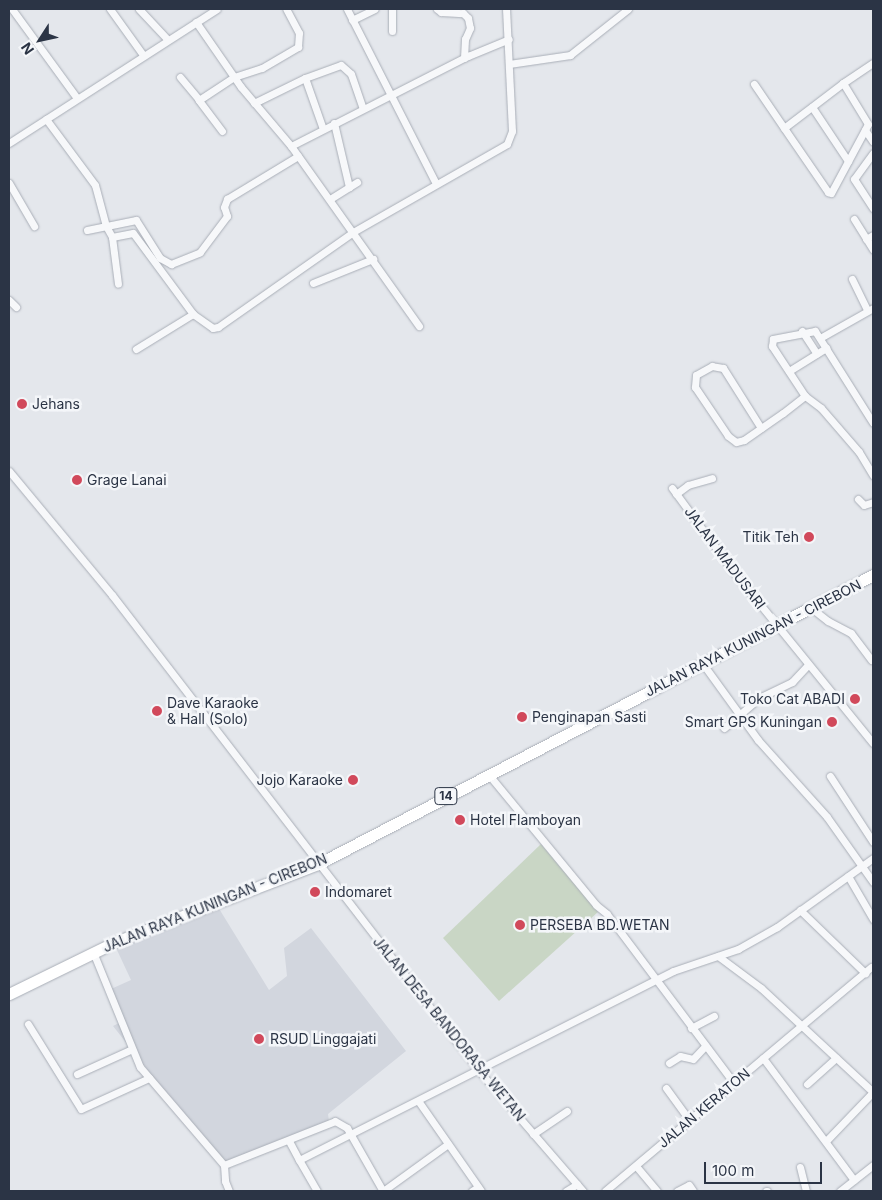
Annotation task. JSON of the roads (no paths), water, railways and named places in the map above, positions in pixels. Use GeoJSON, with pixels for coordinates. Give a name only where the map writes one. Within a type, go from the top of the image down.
{"type":"FeatureCollection","features":[{"type":"Feature","properties":{"kind":"highway","name":"JALAN RAYA KUNINGAN - CIREBON"},"geometry":{"type":"LineString","coordinates":[[9,994],[93,952],[318,864],[873,575]]}},
{"type":"Feature","properties":{"kind":"street"},"geometry":{"type":"LineString","coordinates":[[12,9],[77,98]]}},
{"type":"Feature","properties":{"kind":"street"},"geometry":{"type":"LineString","coordinates":[[110,9],[143,55]]}},
{"type":"Feature","properties":{"kind":"street"},"geometry":{"type":"LineString","coordinates":[[139,9],[168,40]]}},
{"type":"Feature","properties":{"kind":"street"},"geometry":{"type":"LineString","coordinates":[[9,143],[217,9]]}},
{"type":"Feature","properties":{"kind":"street"},"geometry":{"type":"LineString","coordinates":[[198,100],[234,77],[262,68],[298,47],[299,33],[286,9]]}},
{"type":"Feature","properties":{"kind":"street"},"geometry":{"type":"LineString","coordinates":[[347,9],[436,184]]}},
{"type":"Feature","properties":{"kind":"street"},"geometry":{"type":"LineString","coordinates":[[352,20],[375,9]]}},
{"type":"Feature","properties":{"kind":"street"},"geometry":{"type":"LineString","coordinates":[[392,9],[392,30]]}},
{"type":"Feature","properties":{"kind":"street"},"geometry":{"type":"LineString","coordinates":[[437,9],[441,12],[463,13],[468,18],[470,28],[464,58]]}},
{"type":"Feature","properties":{"kind":"street"},"geometry":{"type":"LineString","coordinates":[[112,237],[133,233],[193,314],[197,314],[214,328],[218,327],[353,232],[501,148],[511,138],[509,40],[506,9]]}},
{"type":"Feature","properties":{"kind":"street"},"geometry":{"type":"LineString","coordinates":[[509,64],[570,55],[628,9]]}},
{"type":"Feature","properties":{"kind":"street"},"geometry":{"type":"LineString","coordinates":[[196,22],[234,77],[291,146],[330,199],[419,326]]}},
{"type":"Feature","properties":{"kind":"street"},"geometry":{"type":"LineString","coordinates":[[291,146],[464,58],[509,40]]}},
{"type":"Feature","properties":{"kind":"street"},"geometry":{"type":"LineString","coordinates":[[784,128],[843,83],[873,63]]}},
{"type":"Feature","properties":{"kind":"street"},"geometry":{"type":"LineString","coordinates":[[254,103],[305,78],[342,65],[346,67],[363,108]]}},
{"type":"Feature","properties":{"kind":"street"},"geometry":{"type":"LineString","coordinates":[[180,77],[222,131]]}},
{"type":"Feature","properties":{"kind":"street"},"geometry":{"type":"LineString","coordinates":[[305,78],[323,129]]}},
{"type":"Feature","properties":{"kind":"street"},"geometry":{"type":"LineString","coordinates":[[754,84],[828,192],[835,191],[868,120],[843,83]]}},
{"type":"Feature","properties":{"kind":"street"},"geometry":{"type":"LineString","coordinates":[[812,107],[848,161]]}},
{"type":"Feature","properties":{"kind":"street"},"geometry":{"type":"LineString","coordinates":[[46,119],[95,185],[106,226],[112,237],[118,284]]}},
{"type":"Feature","properties":{"kind":"street"},"geometry":{"type":"LineString","coordinates":[[334,124],[349,187]]}},
{"type":"Feature","properties":{"kind":"street"},"geometry":{"type":"LineString","coordinates":[[865,130],[873,142]]}},
{"type":"Feature","properties":{"kind":"street"},"geometry":{"type":"LineString","coordinates":[[873,154],[854,179],[873,208]]}},
{"type":"Feature","properties":{"kind":"street"},"geometry":{"type":"LineString","coordinates":[[87,230],[136,220],[166,263],[196,255],[227,216],[224,207],[227,199],[298,156]]}},
{"type":"Feature","properties":{"kind":"street"},"geometry":{"type":"LineString","coordinates":[[330,199],[357,182]]}},
{"type":"Feature","properties":{"kind":"street"},"geometry":{"type":"LineString","coordinates":[[9,183],[34,226]]}},
{"type":"Feature","properties":{"kind":"street"},"geometry":{"type":"LineString","coordinates":[[854,219],[873,250]]}},
{"type":"Feature","properties":{"kind":"street"},"geometry":{"type":"LineString","coordinates":[[866,239],[873,235]]}},
{"type":"Feature","properties":{"kind":"street"},"geometry":{"type":"LineString","coordinates":[[313,283],[373,259]]}},
{"type":"Feature","properties":{"kind":"street"},"geometry":{"type":"LineString","coordinates":[[820,338],[870,309],[852,278]]}},
{"type":"Feature","properties":{"kind":"street"},"geometry":{"type":"LineString","coordinates":[[9,300],[16,307]]}},
{"type":"Feature","properties":{"kind":"street"},"geometry":{"type":"LineString","coordinates":[[136,349],[193,314]]}},
{"type":"Feature","properties":{"kind":"street"},"geometry":{"type":"LineString","coordinates":[[873,423],[820,338],[810,330],[776,336],[772,342],[805,396],[821,408],[859,452],[873,475]]}},
{"type":"Feature","properties":{"kind":"street"},"geometry":{"type":"LineString","coordinates":[[802,331],[817,354]]}},
{"type":"Feature","properties":{"kind":"street"},"geometry":{"type":"LineString","coordinates":[[789,371],[826,348]]}},
{"type":"Feature","properties":{"kind":"street"},"geometry":{"type":"LineString","coordinates":[[761,428],[723,368],[712,366],[696,375],[695,386],[733,440],[740,442],[761,428],[805,396]]}},
{"type":"Feature","properties":{"kind":"street","name":"JALAN DESA BANDORASA WETAN"},"geometry":{"type":"LineString","coordinates":[[9,471],[112,595],[479,1071],[583,1191]]}},
{"type":"Feature","properties":{"kind":"street","name":"JALAN MADUSARI"},"geometry":{"type":"LineString","coordinates":[[712,478],[674,491],[775,625],[873,743]]}},
{"type":"Feature","properties":{"kind":"street"},"geometry":{"type":"LineString","coordinates":[[858,499],[864,506],[873,502]]}},
{"type":"Feature","properties":{"kind":"street"},"geometry":{"type":"LineString","coordinates":[[810,607],[828,622],[851,633],[871,660]]}},
{"type":"Feature","properties":{"kind":"street"},"geometry":{"type":"LineString","coordinates":[[702,664],[758,740],[828,817],[873,882]]}},
{"type":"Feature","properties":{"kind":"street"},"geometry":{"type":"LineString","coordinates":[[724,728],[759,698],[792,682],[808,665]]}},
{"type":"Feature","properties":{"kind":"street"},"geometry":{"type":"LineString","coordinates":[[489,775],[596,905],[607,914],[733,1082]]}},
{"type":"Feature","properties":{"kind":"street"},"geometry":{"type":"LineString","coordinates":[[830,776],[872,837]]}},
{"type":"Feature","properties":{"kind":"street"},"geometry":{"type":"LineString","coordinates":[[299,1160],[349,1132],[419,1102],[657,979],[738,949],[777,927],[873,858]]}},
{"type":"Feature","properties":{"kind":"street"},"geometry":{"type":"LineString","coordinates":[[848,876],[873,919]]}},
{"type":"Feature","properties":{"kind":"street"},"geometry":{"type":"LineString","coordinates":[[800,910],[865,973]]}},
{"type":"Feature","properties":{"kind":"street"},"geometry":{"type":"LineString","coordinates":[[93,952],[132,1049],[149,1078],[224,1165],[225,1182],[230,1191]]}},
{"type":"Feature","properties":{"kind":"street"},"geometry":{"type":"LineString","coordinates":[[718,956],[761,988],[873,1092],[826,1141]]}},
{"type":"Feature","properties":{"kind":"street","name":"JALAN KERATON"},"geometry":{"type":"LineString","coordinates":[[605,1191],[733,1082],[804,1026],[871,967]]}},
{"type":"Feature","properties":{"kind":"street"},"geometry":{"type":"LineString","coordinates":[[691,1028],[714,1016]]}},
{"type":"Feature","properties":{"kind":"street"},"geometry":{"type":"LineString","coordinates":[[28,1024],[80,1109],[149,1078]]}},
{"type":"Feature","properties":{"kind":"street"},"geometry":{"type":"LineString","coordinates":[[669,1063],[680,1056],[693,1059],[705,1046]]}},
{"type":"Feature","properties":{"kind":"street"},"geometry":{"type":"LineString","coordinates":[[77,1074],[132,1049]]}},
{"type":"Feature","properties":{"kind":"street"},"geometry":{"type":"LineString","coordinates":[[763,1058],[788,1096],[826,1141],[854,1180]]}},
{"type":"Feature","properties":{"kind":"street"},"geometry":{"type":"LineString","coordinates":[[807,1084],[836,1058]]}},
{"type":"Feature","properties":{"kind":"street"},"geometry":{"type":"LineString","coordinates":[[666,1088],[689,1120]]}},
{"type":"Feature","properties":{"kind":"street"},"geometry":{"type":"LineString","coordinates":[[419,1102],[477,1190]]}},
{"type":"Feature","properties":{"kind":"street"},"geometry":{"type":"LineString","coordinates":[[533,1134],[567,1111]]}},
{"type":"Feature","properties":{"kind":"street"},"geometry":{"type":"LineString","coordinates":[[224,1165],[289,1141],[331,1122],[341,1123],[349,1132],[383,1191],[448,1144]]}},
{"type":"Feature","properties":{"kind":"street"},"geometry":{"type":"LineString","coordinates":[[289,1141],[317,1191]]}},
{"type":"Feature","properties":{"kind":"street"},"geometry":{"type":"LineString","coordinates":[[636,1166],[656,1191]]}},
{"type":"Feature","properties":{"kind":"street"},"geometry":{"type":"LineString","coordinates":[[800,1167],[806,1191]]}},
{"type":"Feature","properties":{"kind":"street"},"geometry":{"type":"LineString","coordinates":[[840,1191],[872,1168]]}},
{"type":"Feature","properties":{"kind":"street"},"geometry":{"type":"LineString","coordinates":[[566,1191],[577,1184]]}},
{"type":"Feature","properties":{"kind":"street"},"geometry":{"type":"LineString","coordinates":[[678,1191],[689,1185],[694,1191]]}},
{"type":"Feature","properties":{"kind":"place","name":"Jehans"},"geometry":{"type":"Point","coordinates":[22,404]}},
{"type":"Feature","properties":{"kind":"place","name":"Grage Lanai"},"geometry":{"type":"Point","coordinates":[77,480]}},
{"type":"Feature","properties":{"kind":"place","name":"Titik Teh"},"geometry":{"type":"Point","coordinates":[809,537]}},
{"type":"Feature","properties":{"kind":"place","name":"Toko Cat ABADI"},"geometry":{"type":"Point","coordinates":[855,699]}},
{"type":"Feature","properties":{"kind":"place","name":"Dave Karaoke & Hall (Solo)"},"geometry":{"type":"Point","coordinates":[157,711]}},
{"type":"Feature","properties":{"kind":"place","name":"Penginapan Sasti"},"geometry":{"type":"Point","coordinates":[522,717]}},
{"type":"Feature","properties":{"kind":"place","name":"Smart GPS Kuningan"},"geometry":{"type":"Point","coordinates":[832,722]}},
{"type":"Feature","properties":{"kind":"place","name":"Jojo Karaoke"},"geometry":{"type":"Point","coordinates":[353,780]}},
{"type":"Feature","properties":{"kind":"place","name":"Hotel Flamboyan"},"geometry":{"type":"Point","coordinates":[460,820]}},
{"type":"Feature","properties":{"kind":"place","name":"Indomaret"},"geometry":{"type":"Point","coordinates":[315,892]}},
{"type":"Feature","properties":{"kind":"place","name":"PERSEBA BD.WETAN"},"geometry":{"type":"Point","coordinates":[520,925]}},
{"type":"Feature","properties":{"kind":"place","name":"RSUD Linggajati"},"geometry":{"type":"Point","coordinates":[259,1039]}}]}
